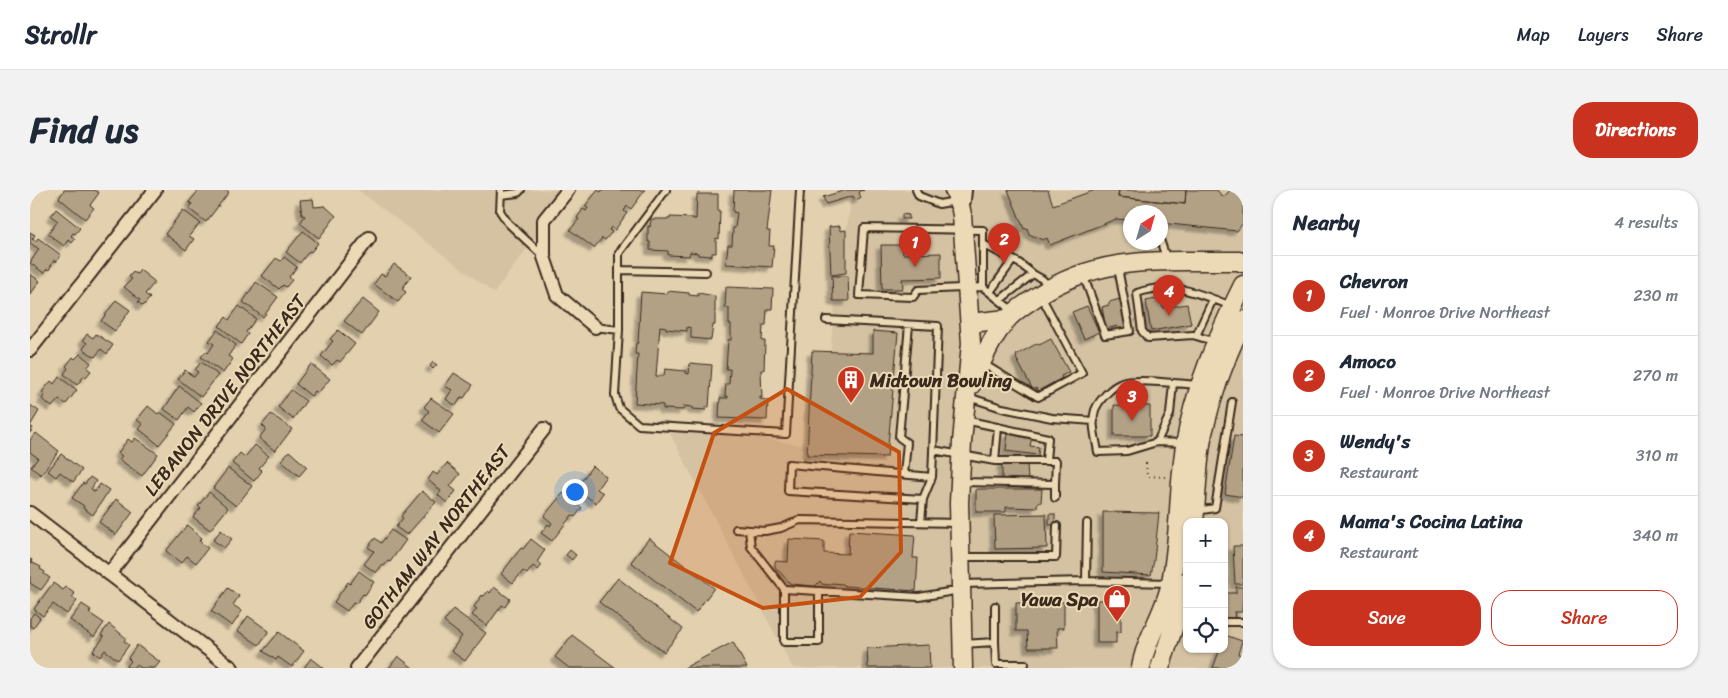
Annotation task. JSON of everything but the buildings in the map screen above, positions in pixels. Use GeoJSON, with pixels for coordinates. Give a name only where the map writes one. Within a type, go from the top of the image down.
{"type":"FeatureCollection","features":[{"type":"Feature","properties":{"kind":"main road"},"geometry":{"type":"LineString","coordinates":[[958,193],[963,230],[975,287],[970,323],[971,343],[960,482],[963,668]]}},
{"type":"Feature","properties":{"kind":"main road"},"geometry":{"type":"LineString","coordinates":[[1211,261],[1243,252]]}},
{"type":"Feature","properties":{"kind":"main road"},"geometry":{"type":"LineString","coordinates":[[966,396],[981,362],[996,335],[1011,316],[1045,291],[1083,273],[1117,264],[1167,261],[1239,261],[1243,263]]}},
{"type":"Feature","properties":{"kind":"main road"},"geometry":{"type":"LineString","coordinates":[[1195,517],[1198,468],[1203,434],[1238,313],[1243,285]]}},
{"type":"Feature","properties":{"kind":"main road"},"geometry":{"type":"LineString","coordinates":[[1160,668],[1181,619],[1179,582],[1186,443],[1200,385],[1216,342],[1238,313]]}},
{"type":"Feature","properties":{"kind":"main road"},"geometry":{"type":"LineString","coordinates":[[970,323],[1011,316]]}},
{"type":"Feature","properties":{"kind":"main road"},"geometry":{"type":"LineString","coordinates":[[971,343],[987,340],[996,335]]}},
{"type":"Feature","properties":{"kind":"main road"},"geometry":{"type":"LineString","coordinates":[[1141,668],[1179,582]]}},
{"type":"Feature","properties":{"kind":"street"},"geometry":{"type":"LineString","coordinates":[[30,350],[154,190]]}},
{"type":"Feature","properties":{"kind":"street"},"geometry":{"type":"LineString","coordinates":[[568,190],[544,220],[544,257],[557,295],[595,327]]}},
{"type":"Feature","properties":{"kind":"street","name":"LEBANON DRIVE NORTHEAST"},"geometry":{"type":"LineString","coordinates":[[109,574],[369,238]]}},
{"type":"Feature","properties":{"kind":"street","name":"GOTHAM WAY NORTHEAST"},"geometry":{"type":"LineString","coordinates":[[357,668],[544,429]]}},
{"type":"Feature","properties":{"kind":"street"},"geometry":{"type":"LineString","coordinates":[[30,513],[232,668]]}},
{"type":"Feature","properties":{"kind":"lane"},"geometry":{"type":"LineString","coordinates":[[521,190],[518,193],[501,192],[500,211],[508,223],[544,257]]}},
{"type":"Feature","properties":{"kind":"lane"},"geometry":{"type":"LineString","coordinates":[[666,190],[619,253],[619,330],[615,395],[619,408],[639,425],[786,434],[790,395],[800,190]]}},
{"type":"Feature","properties":{"kind":"lane"},"geometry":{"type":"LineString","coordinates":[[916,190],[919,196],[939,204],[958,193]]}},
{"type":"Feature","properties":{"kind":"lane"},"geometry":{"type":"LineString","coordinates":[[975,287],[984,230],[864,228],[859,295],[913,297],[918,290],[975,287],[990,292],[1000,300],[1011,316]]}},
{"type":"Feature","properties":{"kind":"lane"},"geometry":{"type":"LineString","coordinates":[[981,362],[1038,397],[1082,373],[1045,291],[1042,279],[1013,260],[983,244]]}},
{"type":"Feature","properties":{"kind":"lane"},"geometry":{"type":"LineString","coordinates":[[1163,250],[1167,261]]}},
{"type":"Feature","properties":{"kind":"lane"},"geometry":{"type":"LineString","coordinates":[[990,292],[1013,260]]}},
{"type":"Feature","properties":{"kind":"lane"},"geometry":{"type":"LineString","coordinates":[[1083,273],[1104,335],[1130,331],[1117,264]]}},
{"type":"Feature","properties":{"kind":"lane"},"geometry":{"type":"LineString","coordinates":[[619,270],[706,272]]}},
{"type":"Feature","properties":{"kind":"lane"},"geometry":{"type":"LineString","coordinates":[[1000,300],[1033,274]]}},
{"type":"Feature","properties":{"kind":"lane"},"geometry":{"type":"LineString","coordinates":[[1216,342],[1193,335],[1148,338],[1142,331],[1137,293],[1160,287],[1198,292],[1238,313]]}},
{"type":"Feature","properties":{"kind":"lane"},"geometry":{"type":"LineString","coordinates":[[1196,336],[1213,299]]}},
{"type":"Feature","properties":{"kind":"lane"},"geometry":{"type":"LineString","coordinates":[[826,320],[909,326],[938,326],[932,477],[923,499],[921,522]]}},
{"type":"Feature","properties":{"kind":"lane"},"geometry":{"type":"LineString","coordinates":[[904,474],[907,443],[899,437],[909,326]]}},
{"type":"Feature","properties":{"kind":"lane"},"geometry":{"type":"LineString","coordinates":[[595,327],[619,330]]}},
{"type":"Feature","properties":{"kind":"lane"},"geometry":{"type":"LineString","coordinates":[[1186,443],[1157,442],[1127,451],[1098,452],[1094,421],[1096,409],[1107,393],[1122,383],[1200,385]]}},
{"type":"Feature","properties":{"kind":"lane"},"geometry":{"type":"LineString","coordinates":[[1157,442],[1170,414],[1173,383]]}},
{"type":"Feature","properties":{"kind":"lane"},"geometry":{"type":"LineString","coordinates":[[966,396],[1002,408],[1052,418],[1094,421]]}},
{"type":"Feature","properties":{"kind":"lane"},"geometry":{"type":"LineString","coordinates":[[1195,517],[1216,508],[1232,402]]}},
{"type":"Feature","properties":{"kind":"lane"},"geometry":{"type":"LineString","coordinates":[[964,420],[1048,438],[1046,460]]}},
{"type":"Feature","properties":{"kind":"lane"},"geometry":{"type":"LineString","coordinates":[[994,460],[998,427]]}},
{"type":"Feature","properties":{"kind":"lane"},"geometry":{"type":"LineString","coordinates":[[933,450],[994,460],[1056,461],[1055,498]]}},
{"type":"Feature","properties":{"kind":"lane"},"geometry":{"type":"LineString","coordinates":[[923,499],[788,490],[790,464],[932,477]]}},
{"type":"Feature","properties":{"kind":"lane"},"geometry":{"type":"LineString","coordinates":[[960,482],[1055,484]]}},
{"type":"Feature","properties":{"kind":"lane"},"geometry":{"type":"LineString","coordinates":[[736,529],[765,532],[800,520],[960,523]]}},
{"type":"Feature","properties":{"kind":"lane"},"geometry":{"type":"LineString","coordinates":[[1086,581],[1087,523]]}},
{"type":"Feature","properties":{"kind":"lane"},"geometry":{"type":"LineString","coordinates":[[960,557],[1056,557],[1057,526]]}},
{"type":"Feature","properties":{"kind":"lane"},"geometry":{"type":"LineString","coordinates":[[749,530],[751,547],[784,589],[784,642],[819,642],[819,591]]}},
{"type":"Feature","properties":{"kind":"lane"},"geometry":{"type":"LineString","coordinates":[[784,589],[919,596],[961,587],[1086,581],[1179,582]]}},
{"type":"Feature","properties":{"kind":"lane"},"geometry":{"type":"LineString","coordinates":[[995,606],[996,664],[1025,664]]}},
{"type":"Feature","properties":{"kind":"lane"},"geometry":{"type":"LineString","coordinates":[[1228,622],[1243,622]]}},
{"type":"Feature","properties":{"kind":"lane"},"geometry":{"type":"LineString","coordinates":[[962,644],[995,642]]}},
{"type":"Feature","properties":{"kind":"path"},"geometry":{"type":"LineString","coordinates":[[1146,463],[1147,476],[1170,478]]}},
{"type":"Feature","properties":{"kind":"highlighted area"},"geometry":{"type":"Polygon","coordinates":[[[787,389],[899,452],[901,552],[860,597],[763,608],[670,563],[714,433],[787,389]]]}},
{"type":"Feature","properties":{"kind":"shaded area"},"geometry":{"type":"Polygon","coordinates":[[[358,190],[571,190],[494,293],[358,190]]]}},
{"type":"Feature","properties":{"kind":"shaded area"},"geometry":{"type":"Polygon","coordinates":[[[853,190],[1243,190],[1243,668],[793,668],[663,420],[822,449],[835,300],[853,190]]]}},
{"type":"Feature","properties":{"kind":"place","name":"Amoco"},"geometry":{"type":"Point","coordinates":[1004,264]}},
{"type":"Feature","properties":{"kind":"place","name":"Chevron"},"geometry":{"type":"Point","coordinates":[915,267]}},
{"type":"Feature","properties":{"kind":"place","name":"Mama's Cocina Latina"},"geometry":{"type":"Point","coordinates":[1169,316]}},
{"type":"Feature","properties":{"kind":"place","name":"Midtown Bowling"},"geometry":{"type":"Point","coordinates":[851,404]}},
{"type":"Feature","properties":{"kind":"place","name":"Wendy's"},"geometry":{"type":"Point","coordinates":[1132,421]}},
{"type":"Feature","properties":{"kind":"place","name":"Yawa Spa"},"geometry":{"type":"Point","coordinates":[1117,623]}}]}
